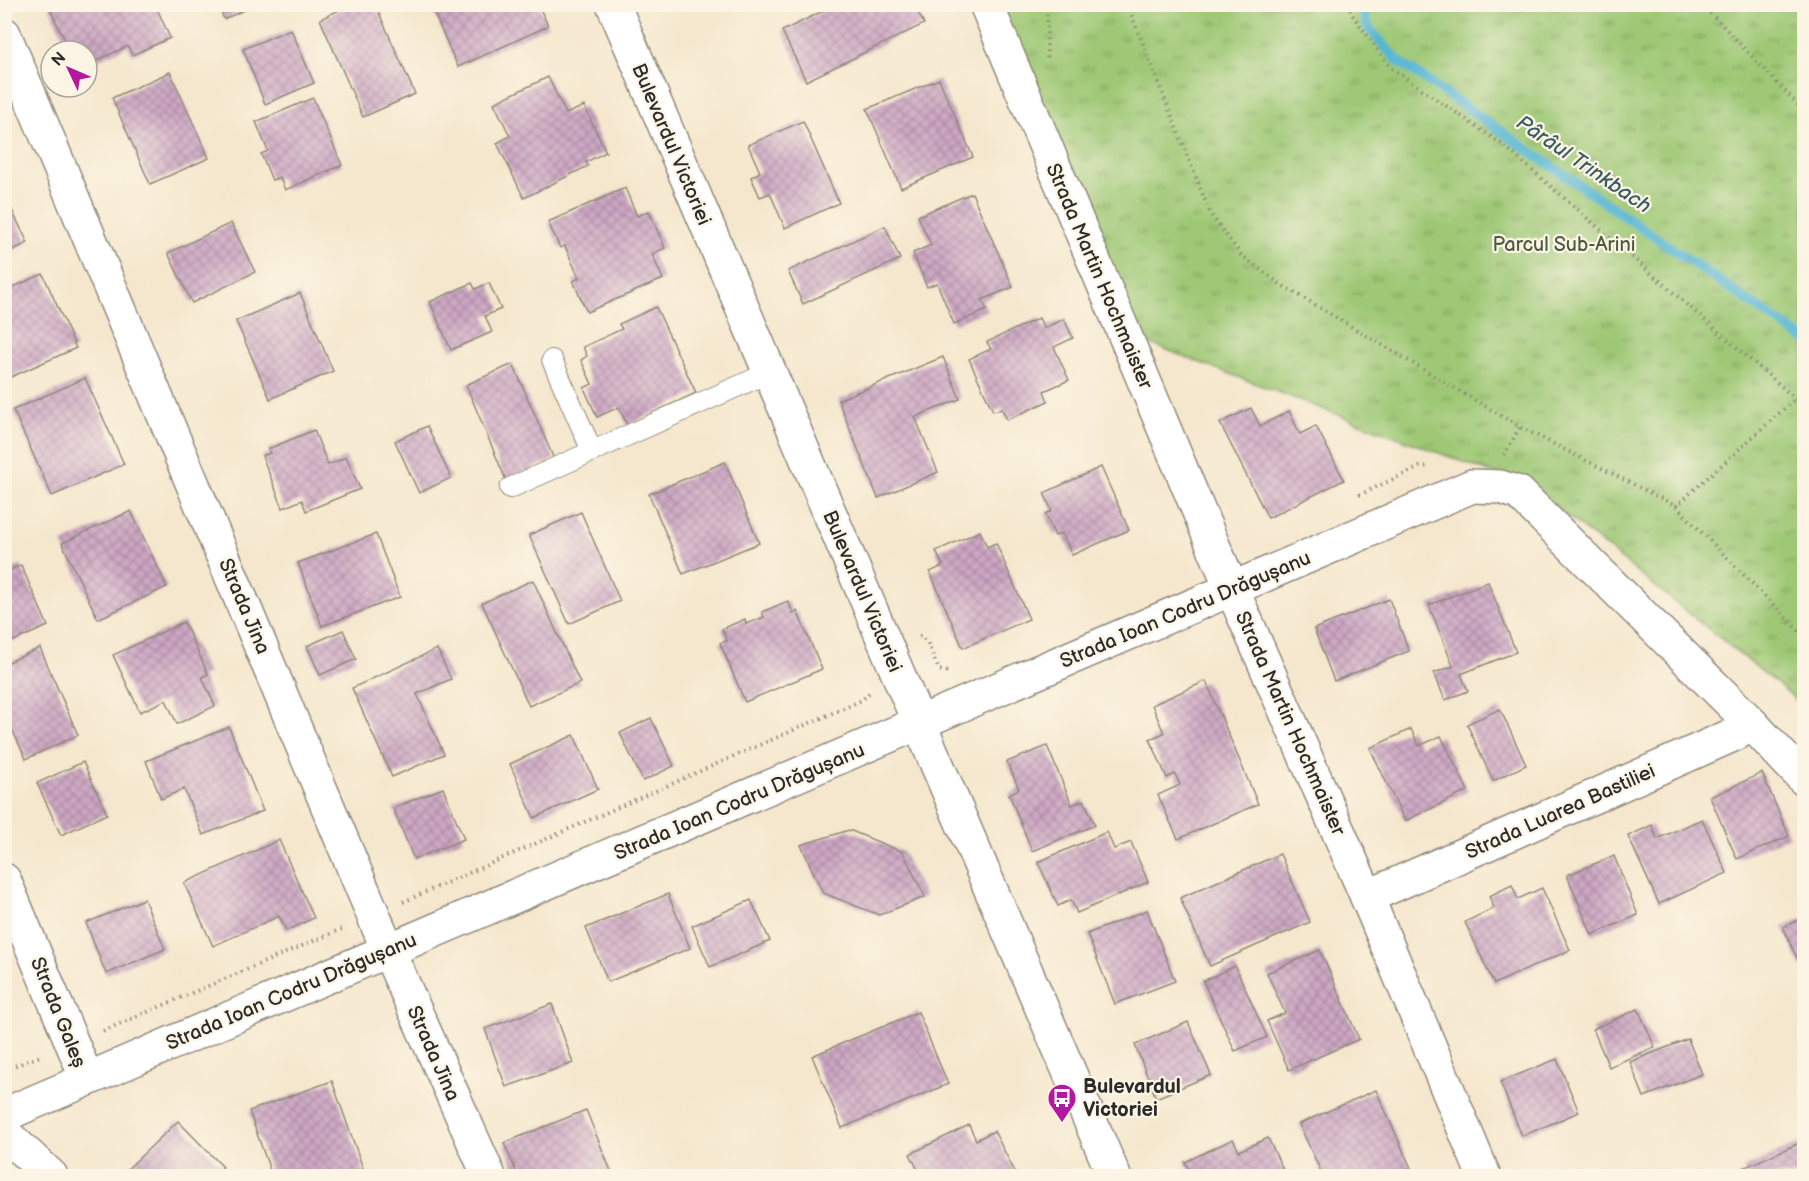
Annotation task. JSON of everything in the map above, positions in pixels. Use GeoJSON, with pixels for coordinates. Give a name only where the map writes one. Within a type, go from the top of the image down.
{"type":"FeatureCollection","features":[{"type":"Feature","properties":{"kind":"street","name":"Bulevardul Victoriei"},"geometry":{"type":"LineString","coordinates":[[613,4],[1114,1176]]}},
{"type":"Feature","properties":{"kind":"street","name":"Strada Martin Hochmaister"},"geometry":{"type":"LineString","coordinates":[[986,4],[1124,334],[1367,897],[1484,1176]]}},
{"type":"Feature","properties":{"kind":"street","name":"Strada Jina"},"geometry":{"type":"LineString","coordinates":[[4,34],[388,950],[489,1176]]}},
{"type":"Feature","properties":{"kind":"street","name":"Strada Ioan Codru Drăgușanu"},"geometry":{"type":"LineString","coordinates":[[4,1115],[1472,486],[1500,487],[1519,494],[1752,724]]}},
{"type":"Feature","properties":{"kind":"street"},"geometry":{"type":"LineString","coordinates":[[1752,724],[1804,779]]}},
{"type":"Feature","properties":{"kind":"street","name":"Strada Luarea Bastiliei"},"geometry":{"type":"LineString","coordinates":[[1367,897],[1735,734],[1752,724]]}},
{"type":"Feature","properties":{"kind":"street","name":"Strada Galeș"},"geometry":{"type":"LineString","coordinates":[[4,879],[87,1079]]}},
{"type":"Feature","properties":{"kind":"street"},"geometry":{"type":"LineString","coordinates":[[4,1133],[51,1176]]}},
{"type":"Feature","properties":{"kind":"lane"},"geometry":{"type":"LineString","coordinates":[[552,360],[592,451]]}},
{"type":"Feature","properties":{"kind":"lane"},"geometry":{"type":"LineString","coordinates":[[510,488],[770,372]]}},
{"type":"Feature","properties":{"kind":"path"},"geometry":{"type":"LineString","coordinates":[[1047,4],[1047,64]]}},
{"type":"Feature","properties":{"kind":"path"},"geometry":{"type":"LineString","coordinates":[[1127,4],[1211,215],[1241,255],[1280,284],[1520,427],[1676,506],[1804,636]]}},
{"type":"Feature","properties":{"kind":"path"},"geometry":{"type":"LineString","coordinates":[[1348,4],[1351,13],[1391,68],[1503,145],[1804,406]]}},
{"type":"Feature","properties":{"kind":"path"},"geometry":{"type":"LineString","coordinates":[[1702,4],[1804,111]]}},
{"type":"Feature","properties":{"kind":"path"},"geometry":{"type":"LineString","coordinates":[[1676,506],[1804,392]]}},
{"type":"Feature","properties":{"kind":"path"},"geometry":{"type":"LineString","coordinates":[[1504,455],[1520,427]]}},
{"type":"Feature","properties":{"kind":"path"},"geometry":{"type":"LineString","coordinates":[[4,1070],[72,1044],[374,915],[862,700]]}},
{"type":"Feature","properties":{"kind":"green space","name":"Parcul Sub-Arini"},"geometry":{"type":"Polygon","coordinates":[[[986,5],[1804,5],[1804,709],[1790,694],[1532,488],[1124,334],[986,5]]]}},
{"type":"Feature","properties":{"kind":"building"},"geometry":{"type":"Polygon","coordinates":[[[54,4],[155,4],[170,38],[132,55],[128,46],[99,59],[99,39],[64,39],[49,7],[54,4]]]}},
{"type":"Feature","properties":{"kind":"building"},"geometry":{"type":"Polygon","coordinates":[[[218,4],[258,4],[224,19],[218,4]]]}},
{"type":"Feature","properties":{"kind":"building"},"geometry":{"type":"Polygon","coordinates":[[[352,4],[375,4],[415,94],[363,117],[320,19],[352,4]]]}},
{"type":"Feature","properties":{"kind":"building"},"geometry":{"type":"Polygon","coordinates":[[[442,4],[538,4],[548,26],[458,67],[433,11],[443,7],[442,4]]]}},
{"type":"Feature","properties":{"kind":"building"},"geometry":{"type":"Polygon","coordinates":[[[830,4],[914,4],[924,24],[806,81],[782,31],[831,7],[830,4]]]}},
{"type":"Feature","properties":{"kind":"building"},"geometry":{"type":"Polygon","coordinates":[[[291,29],[314,83],[265,104],[243,49],[291,29]]]}},
{"type":"Feature","properties":{"kind":"building"},"geometry":{"type":"Polygon","coordinates":[[[170,72],[209,158],[150,184],[112,98],[170,72]]]}},
{"type":"Feature","properties":{"kind":"building"},"geometry":{"type":"Polygon","coordinates":[[[548,77],[566,114],[584,106],[606,152],[586,162],[588,166],[524,198],[497,143],[510,136],[494,103],[548,77]]]}},
{"type":"Feature","properties":{"kind":"building"},"geometry":{"type":"Polygon","coordinates":[[[939,79],[973,157],[901,188],[867,109],[939,79]]]}},
{"type":"Feature","properties":{"kind":"building"},"geometry":{"type":"Polygon","coordinates":[[[313,98],[342,165],[285,190],[280,177],[272,180],[261,154],[268,151],[256,122],[313,98]]]}},
{"type":"Feature","properties":{"kind":"building"},"geometry":{"type":"Polygon","coordinates":[[[803,121],[839,203],[785,228],[770,193],[760,197],[751,177],[760,172],[748,145],[803,121]]]}},
{"type":"Feature","properties":{"kind":"building"},"geometry":{"type":"Polygon","coordinates":[[[625,188],[637,216],[649,211],[665,248],[652,254],[663,279],[587,312],[573,281],[579,278],[565,246],[560,248],[548,222],[625,188]]]}},
{"type":"Feature","properties":{"kind":"building"},"geometry":{"type":"Polygon","coordinates":[[[972,193],[1013,287],[982,300],[987,310],[954,324],[937,283],[927,287],[913,253],[931,245],[918,216],[972,193]]]}},
{"type":"Feature","properties":{"kind":"building"},"geometry":{"type":"Polygon","coordinates":[[[4,194],[28,243],[4,254],[4,194]]]}},
{"type":"Feature","properties":{"kind":"building"},"geometry":{"type":"Polygon","coordinates":[[[231,223],[255,272],[192,303],[168,253],[231,223]]]}},
{"type":"Feature","properties":{"kind":"building"},"geometry":{"type":"Polygon","coordinates":[[[885,226],[900,259],[803,304],[788,271],[885,226]]]}},
{"type":"Feature","properties":{"kind":"building"},"geometry":{"type":"Polygon","coordinates":[[[43,274],[76,348],[4,380],[4,291],[43,274]]]}},
{"type":"Feature","properties":{"kind":"building"},"geometry":{"type":"Polygon","coordinates":[[[472,283],[475,289],[489,283],[501,309],[485,316],[492,332],[451,350],[430,302],[472,283]]]}},
{"type":"Feature","properties":{"kind":"building"},"geometry":{"type":"Polygon","coordinates":[[[300,293],[333,371],[270,399],[236,321],[300,293]]]}},
{"type":"Feature","properties":{"kind":"building"},"geometry":{"type":"Polygon","coordinates":[[[656,307],[696,393],[627,425],[619,407],[597,417],[584,388],[592,384],[581,360],[587,356],[583,347],[622,329],[619,324],[656,307]]]}},
{"type":"Feature","properties":{"kind":"building"},"geometry":{"type":"Polygon","coordinates":[[[1039,318],[1044,328],[1064,319],[1073,338],[1054,347],[1069,380],[1044,391],[1048,401],[1007,420],[1002,409],[993,411],[969,359],[991,349],[987,342],[1039,318]]]}},
{"type":"Feature","properties":{"kind":"building"},"geometry":{"type":"Polygon","coordinates":[[[943,357],[960,399],[915,417],[938,472],[878,498],[838,400],[943,357]]]}},
{"type":"Feature","properties":{"kind":"building"},"geometry":{"type":"Polygon","coordinates":[[[513,364],[554,459],[506,480],[466,385],[513,364]]]}},
{"type":"Feature","properties":{"kind":"building"},"geometry":{"type":"Polygon","coordinates":[[[85,378],[124,464],[52,496],[13,410],[85,378]]]}},
{"type":"Feature","properties":{"kind":"building"},"geometry":{"type":"Polygon","coordinates":[[[1251,408],[1260,426],[1289,411],[1300,434],[1316,426],[1344,480],[1268,518],[1220,423],[1251,408]]]}},
{"type":"Feature","properties":{"kind":"building"},"geometry":{"type":"Polygon","coordinates":[[[427,426],[451,478],[419,493],[395,441],[427,426]]]}},
{"type":"Feature","properties":{"kind":"building"},"geometry":{"type":"Polygon","coordinates":[[[314,430],[328,465],[346,457],[360,489],[306,511],[302,500],[283,508],[262,456],[270,453],[268,449],[314,430]]]}},
{"type":"Feature","properties":{"kind":"building"},"geometry":{"type":"Polygon","coordinates":[[[725,462],[759,543],[683,574],[649,494],[725,462]]]}},
{"type":"Feature","properties":{"kind":"building"},"geometry":{"type":"Polygon","coordinates":[[[1101,467],[1129,530],[1072,555],[1062,533],[1055,536],[1045,514],[1052,511],[1044,493],[1101,467]]]}},
{"type":"Feature","properties":{"kind":"building"},"geometry":{"type":"Polygon","coordinates":[[[131,511],[167,587],[98,619],[62,543],[131,511]]]}},
{"type":"Feature","properties":{"kind":"building"},"geometry":{"type":"Polygon","coordinates":[[[581,512],[620,601],[569,624],[529,535],[581,512]]]}},
{"type":"Feature","properties":{"kind":"building"},"geometry":{"type":"Polygon","coordinates":[[[980,531],[987,547],[996,543],[1029,619],[963,648],[930,572],[943,566],[936,551],[980,531]]]}},
{"type":"Feature","properties":{"kind":"building"},"geometry":{"type":"Polygon","coordinates":[[[376,534],[400,597],[322,626],[298,563],[376,534]]]}},
{"type":"Feature","properties":{"kind":"building"},"geometry":{"type":"Polygon","coordinates":[[[21,565],[48,626],[4,645],[4,573],[21,565]]]}},
{"type":"Feature","properties":{"kind":"building"},"geometry":{"type":"Polygon","coordinates":[[[533,580],[580,683],[529,706],[482,603],[533,580]]]}},
{"type":"Feature","properties":{"kind":"building"},"geometry":{"type":"Polygon","coordinates":[[[1488,582],[1516,652],[1461,674],[1468,691],[1445,700],[1434,673],[1453,666],[1429,605],[1488,582]]]}},
{"type":"Feature","properties":{"kind":"building"},"geometry":{"type":"Polygon","coordinates":[[[1389,599],[1409,651],[1334,681],[1314,629],[1389,599]]]}},
{"type":"Feature","properties":{"kind":"building"},"geometry":{"type":"Polygon","coordinates":[[[788,601],[793,613],[797,611],[822,669],[745,702],[720,643],[727,641],[722,629],[745,619],[746,624],[764,617],[762,612],[788,601]]]}},
{"type":"Feature","properties":{"kind":"building"},"geometry":{"type":"Polygon","coordinates":[[[184,622],[208,674],[202,677],[215,706],[177,724],[166,700],[140,712],[113,655],[184,622]]]}},
{"type":"Feature","properties":{"kind":"building"},"geometry":{"type":"Polygon","coordinates":[[[343,630],[356,659],[320,675],[307,646],[343,630]]]}},
{"type":"Feature","properties":{"kind":"building"},"geometry":{"type":"Polygon","coordinates":[[[40,648],[78,735],[26,759],[4,712],[4,664],[40,648]]]}},
{"type":"Feature","properties":{"kind":"building"},"geometry":{"type":"Polygon","coordinates":[[[437,649],[451,679],[417,694],[444,754],[392,777],[352,688],[437,649]]]}},
{"type":"Feature","properties":{"kind":"building"},"geometry":{"type":"Polygon","coordinates":[[[1206,681],[1258,804],[1178,839],[1158,795],[1180,785],[1175,774],[1167,778],[1150,739],[1164,733],[1152,705],[1206,681]]]}},
{"type":"Feature","properties":{"kind":"building"},"geometry":{"type":"Polygon","coordinates":[[[1500,709],[1526,765],[1493,781],[1467,724],[1500,709]]]}},
{"type":"Feature","properties":{"kind":"building"},"geometry":{"type":"Polygon","coordinates":[[[651,718],[674,766],[643,781],[620,733],[651,718]]]}},
{"type":"Feature","properties":{"kind":"building"},"geometry":{"type":"Polygon","coordinates":[[[229,727],[263,811],[203,835],[184,789],[161,799],[146,761],[229,727]]]}},
{"type":"Feature","properties":{"kind":"building"},"geometry":{"type":"Polygon","coordinates":[[[1411,729],[1419,746],[1441,736],[1468,791],[1405,821],[1370,748],[1411,729]]]}},
{"type":"Feature","properties":{"kind":"building"},"geometry":{"type":"Polygon","coordinates":[[[574,735],[598,789],[534,818],[510,764],[574,735]]]}},
{"type":"Feature","properties":{"kind":"building"},"geometry":{"type":"Polygon","coordinates":[[[1047,746],[1072,805],[1084,800],[1095,825],[1032,851],[1009,794],[1019,789],[1007,762],[1047,746]]]}},
{"type":"Feature","properties":{"kind":"building"},"geometry":{"type":"Polygon","coordinates":[[[83,762],[107,814],[61,835],[37,783],[83,762]]]}},
{"type":"Feature","properties":{"kind":"building"},"geometry":{"type":"Polygon","coordinates":[[[1762,773],[1789,836],[1737,859],[1710,797],[1762,773]]]}},
{"type":"Feature","properties":{"kind":"building"},"geometry":{"type":"Polygon","coordinates":[[[443,788],[464,839],[414,859],[393,808],[443,788]]]}},
{"type":"Feature","properties":{"kind":"building"},"geometry":{"type":"Polygon","coordinates":[[[1702,819],[1727,873],[1659,904],[1628,836],[1652,825],[1657,839],[1702,819]]]}},
{"type":"Feature","properties":{"kind":"building"},"geometry":{"type":"Polygon","coordinates":[[[849,830],[903,852],[925,897],[879,915],[823,893],[801,845],[849,830]]]}},
{"type":"Feature","properties":{"kind":"building"},"geometry":{"type":"Polygon","coordinates":[[[1107,832],[1114,849],[1131,842],[1148,882],[1077,913],[1071,900],[1058,906],[1038,862],[1107,832]]]}},
{"type":"Feature","properties":{"kind":"building"},"geometry":{"type":"Polygon","coordinates":[[[279,840],[314,918],[286,931],[279,916],[213,946],[184,883],[279,840]]]}},
{"type":"Feature","properties":{"kind":"building"},"geometry":{"type":"Polygon","coordinates":[[[1280,854],[1310,922],[1210,966],[1180,898],[1280,854]]]}},
{"type":"Feature","properties":{"kind":"building"},"geometry":{"type":"Polygon","coordinates":[[[1614,856],[1638,915],[1592,935],[1567,875],[1614,856]]]}},
{"type":"Feature","properties":{"kind":"building"},"geometry":{"type":"Polygon","coordinates":[[[1512,885],[1518,899],[1542,888],[1570,950],[1494,984],[1465,922],[1494,908],[1489,896],[1512,885]]]}},
{"type":"Feature","properties":{"kind":"building"},"geometry":{"type":"Polygon","coordinates":[[[668,894],[690,948],[608,982],[586,928],[668,894]]]}},
{"type":"Feature","properties":{"kind":"building"},"geometry":{"type":"Polygon","coordinates":[[[144,899],[165,949],[106,974],[86,923],[144,899]]]}},
{"type":"Feature","properties":{"kind":"building"},"geometry":{"type":"Polygon","coordinates":[[[751,900],[770,941],[710,967],[692,926],[751,900]]]}},
{"type":"Feature","properties":{"kind":"building"},"geometry":{"type":"Polygon","coordinates":[[[1147,910],[1175,981],[1115,1004],[1087,934],[1147,910]]]}},
{"type":"Feature","properties":{"kind":"building"},"geometry":{"type":"Polygon","coordinates":[[[1804,917],[1804,965],[1801,967],[1783,927],[1804,917]]]}},
{"type":"Feature","properties":{"kind":"building"},"geometry":{"type":"Polygon","coordinates":[[[1320,950],[1359,1039],[1289,1070],[1267,1021],[1285,1013],[1267,973],[1320,950]]]}},
{"type":"Feature","properties":{"kind":"building"},"geometry":{"type":"Polygon","coordinates":[[[1235,966],[1267,1037],[1235,1051],[1203,981],[1235,966]]]}},
{"type":"Feature","properties":{"kind":"building"},"geometry":{"type":"Polygon","coordinates":[[[552,1004],[573,1063],[506,1087],[485,1029],[552,1004]]]}},
{"type":"Feature","properties":{"kind":"building"},"geometry":{"type":"Polygon","coordinates":[[[1638,1009],[1655,1047],[1609,1067],[1593,1029],[1638,1009]]]}},
{"type":"Feature","properties":{"kind":"building"},"geometry":{"type":"Polygon","coordinates":[[[918,1012],[948,1084],[842,1128],[812,1056],[918,1012]]]}},
{"type":"Feature","properties":{"kind":"building"},"geometry":{"type":"Polygon","coordinates":[[[1188,1022],[1211,1075],[1156,1098],[1135,1045],[1188,1022]]]}},
{"type":"Feature","properties":{"kind":"building"},"geometry":{"type":"Polygon","coordinates":[[[1688,1039],[1702,1074],[1644,1097],[1630,1062],[1688,1039]]]}},
{"type":"Feature","properties":{"kind":"building"},"geometry":{"type":"Polygon","coordinates":[[[1557,1059],[1579,1112],[1522,1136],[1500,1082],[1557,1059]]]}},
{"type":"Feature","properties":{"kind":"building"},"geometry":{"type":"Polygon","coordinates":[[[332,1081],[365,1174],[358,1176],[272,1176],[249,1111],[332,1081]]]}},
{"type":"Feature","properties":{"kind":"building"},"geometry":{"type":"Polygon","coordinates":[[[1376,1090],[1411,1168],[1393,1176],[1323,1176],[1299,1124],[1376,1090]]]}},
{"type":"Feature","properties":{"kind":"building"},"geometry":{"type":"Polygon","coordinates":[[[586,1110],[613,1176],[518,1176],[504,1143],[586,1110]]]}},
{"type":"Feature","properties":{"kind":"building"},"geometry":{"type":"Polygon","coordinates":[[[178,1121],[223,1167],[213,1176],[120,1176],[178,1121]]]}},
{"type":"Feature","properties":{"kind":"building"},"geometry":{"type":"Polygon","coordinates":[[[969,1125],[976,1140],[994,1131],[1017,1176],[921,1176],[910,1154],[969,1125]]]}},
{"type":"Feature","properties":{"kind":"building"},"geometry":{"type":"Polygon","coordinates":[[[1268,1138],[1286,1176],[1192,1176],[1185,1162],[1233,1139],[1239,1151],[1268,1138]]]}},
{"type":"Feature","properties":{"kind":"building"},"geometry":{"type":"Polygon","coordinates":[[[1804,1141],[1804,1176],[1747,1176],[1743,1168],[1804,1141]]]}},
{"type":"Feature","properties":{"kind":"waterway","name":"Pârâul Trinkbach"},"geometry":{"type":"LineString","coordinates":[[1361,4],[1368,27],[1397,60],[1804,339]]}},
{"type":"Feature","properties":{"kind":"place","name":"Bulevardul Victoriei"},"geometry":{"type":"Point","coordinates":[1062,1124]}}]}
